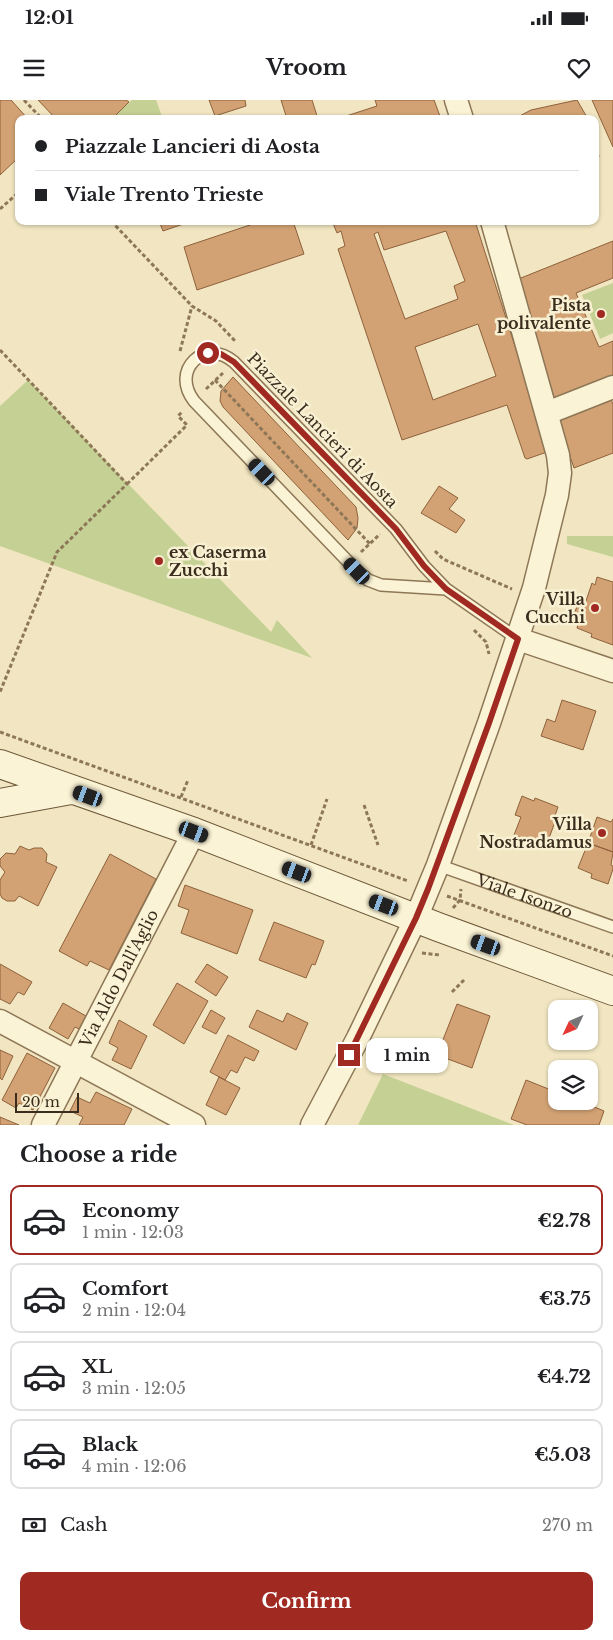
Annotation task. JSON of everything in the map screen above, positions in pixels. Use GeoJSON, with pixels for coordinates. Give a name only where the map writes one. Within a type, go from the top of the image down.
{"type":"FeatureCollection","features":[{"type":"Feature","properties":{"kind":"main road"},"geometry":{"type":"LineString","coordinates":[[0,764],[194,832],[613,992]]}},
{"type":"Feature","properties":{"kind":"main road"},"geometry":{"type":"LineString","coordinates":[[0,803],[72,790]]}},
{"type":"Feature","properties":{"kind":"street"},"geometry":{"type":"LineString","coordinates":[[312,1125],[358,1038],[422,884],[443,867],[532,597],[557,495],[560,473],[558,455],[493,225]]}},
{"type":"Feature","properties":{"kind":"street"},"geometry":{"type":"LineString","coordinates":[[547,412],[613,387]]}},
{"type":"Feature","properties":{"kind":"street"},"geometry":{"type":"LineString","coordinates":[[518,639],[613,672]]}},
{"type":"Feature","properties":{"kind":"street","name":"Via Aldo Dall'Aglio"},"geometry":{"type":"LineString","coordinates":[[43,1125],[194,832]]}},
{"type":"Feature","properties":{"kind":"street"},"geometry":{"type":"LineString","coordinates":[[0,1021],[194,1125]]}},
{"type":"Feature","properties":{"kind":"lane","name":"Piazzale Lancieri di Aosta"},"geometry":{"type":"LineString","coordinates":[[446,589],[381,585],[368,580],[350,564],[187,392],[186,372],[194,360],[205,354],[213,353],[225,355],[234,362],[391,523],[424,566],[446,589],[518,639]]}},
{"type":"Feature","properties":{"kind":"lane","name":"Viale Isonzo"},"geometry":{"type":"LineString","coordinates":[[443,867],[613,928]]}},
{"type":"Feature","properties":{"kind":"path"},"geometry":{"type":"LineString","coordinates":[[24,100],[38,115]]}},
{"type":"Feature","properties":{"kind":"path"},"geometry":{"type":"LineString","coordinates":[[0,209],[15,196]]}},
{"type":"Feature","properties":{"kind":"path"},"geometry":{"type":"LineString","coordinates":[[0,692],[57,552],[187,425],[178,416],[245,352],[216,321],[192,306],[115,225]]}},
{"type":"Feature","properties":{"kind":"path"},"geometry":{"type":"LineString","coordinates":[[178,359],[192,306]]}},
{"type":"Feature","properties":{"kind":"path"},"geometry":{"type":"LineString","coordinates":[[0,350],[127,484]]}},
{"type":"Feature","properties":{"kind":"path"},"geometry":{"type":"LineString","coordinates":[[215,380],[370,544]]}},
{"type":"Feature","properties":{"kind":"path"},"geometry":{"type":"LineString","coordinates":[[350,564],[391,523]]}},
{"type":"Feature","properties":{"kind":"path"},"geometry":{"type":"LineString","coordinates":[[431,546],[443,559],[532,597]]}},
{"type":"Feature","properties":{"kind":"path"},"geometry":{"type":"LineString","coordinates":[[468,624],[486,642],[490,661]]}},
{"type":"Feature","properties":{"kind":"path"},"geometry":{"type":"LineString","coordinates":[[0,732],[422,884],[613,956]]}},
{"type":"Feature","properties":{"kind":"path"},"geometry":{"type":"LineString","coordinates":[[182,797],[188,780]]}},
{"type":"Feature","properties":{"kind":"path"},"geometry":{"type":"LineString","coordinates":[[311,846],[327,799]]}},
{"type":"Feature","properties":{"kind":"path"},"geometry":{"type":"LineString","coordinates":[[364,806],[378,845]]}},
{"type":"Feature","properties":{"kind":"path"},"geometry":{"type":"LineString","coordinates":[[409,915],[422,884]]}},
{"type":"Feature","properties":{"kind":"path"},"geometry":{"type":"LineString","coordinates":[[418,958],[417,953],[448,955]]}},
{"type":"Feature","properties":{"kind":"path"},"geometry":{"type":"LineString","coordinates":[[452,992],[465,979]]}},
{"type":"Feature","properties":{"kind":"green space"},"geometry":{"type":"Polygon","coordinates":[[[132,100],[156,100],[162,115],[116,115],[132,100]]]}},
{"type":"Feature","properties":{"kind":"green space","name":"Pista polivalente"},"geometry":{"type":"Polygon","coordinates":[[[613,283],[613,333],[600,339],[582,295],[613,283]]]}},
{"type":"Feature","properties":{"kind":"green space"},"geometry":{"type":"Polygon","coordinates":[[[28,380],[271,632],[277,620],[312,658],[0,546],[0,406],[28,380]]]}},
{"type":"Feature","properties":{"kind":"green space"},"geometry":{"type":"Polygon","coordinates":[[[567,536],[613,536],[613,557],[567,544],[567,536]]]}},
{"type":"Feature","properties":{"kind":"green space"},"geometry":{"type":"Polygon","coordinates":[[[383,1074],[514,1125],[358,1125],[383,1074]]]}},
{"type":"Feature","properties":{"kind":"building"},"geometry":{"type":"Polygon","coordinates":[[[0,100],[11,100],[24,115],[15,115],[15,161],[0,175],[0,100]]]}},
{"type":"Feature","properties":{"kind":"building"},"geometry":{"type":"Polygon","coordinates":[[[38,100],[126,100],[129,102],[116,115],[52,115],[38,100]]]}},
{"type":"Feature","properties":{"kind":"building"},"geometry":{"type":"Polygon","coordinates":[[[209,100],[245,100],[246,106],[215,115],[209,100]]]}},
{"type":"Feature","properties":{"kind":"building"},"geometry":{"type":"Polygon","coordinates":[[[281,100],[312,100],[317,115],[286,115],[281,100]]]}},
{"type":"Feature","properties":{"kind":"building"},"geometry":{"type":"Polygon","coordinates":[[[375,100],[434,100],[440,115],[349,115],[377,106],[375,100]]]}},
{"type":"Feature","properties":{"kind":"building"},"geometry":{"type":"Polygon","coordinates":[[[577,100],[586,115],[522,115],[531,110],[577,100]]]}},
{"type":"Feature","properties":{"kind":"building"},"geometry":{"type":"Polygon","coordinates":[[[592,100],[613,100],[613,147],[599,115],[592,100]]]}},
{"type":"Feature","properties":{"kind":"building"},"geometry":{"type":"Polygon","coordinates":[[[161,225],[180,225],[163,231],[161,225]]]}},
{"type":"Feature","properties":{"kind":"building"},"geometry":{"type":"Polygon","coordinates":[[[250,225],[294,225],[304,254],[197,290],[184,247],[250,225]]]}},
{"type":"Feature","properties":{"kind":"building"},"geometry":{"type":"Polygon","coordinates":[[[334,225],[476,225],[545,440],[542,441],[547,452],[525,458],[507,405],[402,440],[338,249],[345,246],[341,231],[337,233],[334,225]],[[446,231],[384,250],[378,232],[374,234],[405,319],[458,299],[454,286],[465,281],[446,231]],[[478,324],[415,347],[433,400],[496,376],[478,324]]]}},
{"type":"Feature","properties":{"kind":"building"},"geometry":{"type":"Polygon","coordinates":[[[613,241],[613,278],[576,293],[599,347],[613,341],[613,381],[555,403],[516,280],[613,241]]]}},
{"type":"Feature","properties":{"kind":"building"},"geometry":{"type":"Polygon","coordinates":[[[233,377],[356,507],[357,528],[348,540],[223,407],[220,401],[221,391],[233,377]]]}},
{"type":"Feature","properties":{"kind":"building"},"geometry":{"type":"Polygon","coordinates":[[[609,395],[613,404],[613,453],[574,468],[556,415],[609,395]]]}},
{"type":"Feature","properties":{"kind":"building"},"geometry":{"type":"Polygon","coordinates":[[[439,486],[458,498],[449,509],[465,520],[456,533],[421,513],[439,486]]]}},
{"type":"Feature","properties":{"kind":"building","name":"Villa Cucchi"},"geometry":{"type":"Polygon","coordinates":[[[597,577],[613,582],[613,645],[591,637],[592,634],[577,628],[580,616],[574,614],[580,599],[586,601],[592,583],[595,585],[597,577]]]}},
{"type":"Feature","properties":{"kind":"building"},"geometry":{"type":"Polygon","coordinates":[[[562,700],[596,711],[583,750],[541,736],[547,719],[555,722],[562,700]]]}},
{"type":"Feature","properties":{"kind":"building"},"geometry":{"type":"Polygon","coordinates":[[[522,796],[534,801],[535,798],[558,807],[548,841],[541,839],[539,844],[514,835],[521,817],[515,815],[522,796]]]}},
{"type":"Feature","properties":{"kind":"building","name":"Villa Nostradamus"},"geometry":{"type":"Polygon","coordinates":[[[597,817],[611,822],[613,819],[613,852],[588,843],[597,817]]]}},
{"type":"Feature","properties":{"kind":"building"},"geometry":{"type":"Polygon","coordinates":[[[588,843],[613,852],[611,865],[613,869],[608,884],[591,878],[592,874],[578,868],[588,843]]]}},
{"type":"Feature","properties":{"kind":"building"},"geometry":{"type":"Polygon","coordinates":[[[20,846],[29,850],[42,848],[47,854],[46,862],[57,867],[38,906],[19,896],[15,901],[7,901],[0,894],[0,880],[5,872],[0,866],[0,859],[6,853],[15,854],[20,846]]]}},
{"type":"Feature","properties":{"kind":"building"},"geometry":{"type":"Polygon","coordinates":[[[110,854],[156,879],[109,970],[90,961],[87,966],[59,951],[110,854]]]}},
{"type":"Feature","properties":{"kind":"building"},"geometry":{"type":"Polygon","coordinates":[[[185,885],[253,910],[237,954],[181,933],[189,910],[178,906],[185,885]]]}},
{"type":"Feature","properties":{"kind":"building"},"geometry":{"type":"Polygon","coordinates":[[[274,922],[324,941],[315,965],[312,964],[306,978],[259,960],[274,922]]]}},
{"type":"Feature","properties":{"kind":"building"},"geometry":{"type":"Polygon","coordinates":[[[0,964],[32,982],[24,995],[18,992],[10,1004],[0,999],[0,964]]]}},
{"type":"Feature","properties":{"kind":"building"},"geometry":{"type":"Polygon","coordinates":[[[207,964],[228,977],[216,996],[195,982],[207,964]]]}},
{"type":"Feature","properties":{"kind":"building"},"geometry":{"type":"Polygon","coordinates":[[[177,983],[208,1001],[184,1044],[153,1025],[177,983]]]}},
{"type":"Feature","properties":{"kind":"building"},"geometry":{"type":"Polygon","coordinates":[[[63,1003],[86,1016],[79,1029],[75,1027],[68,1039],[49,1028],[63,1003]]]}},
{"type":"Feature","properties":{"kind":"building"},"geometry":{"type":"Polygon","coordinates":[[[457,1004],[490,1016],[472,1068],[437,1055],[457,1004]]]}},
{"type":"Feature","properties":{"kind":"building"},"geometry":{"type":"Polygon","coordinates":[[[211,1010],[225,1018],[216,1034],[202,1027],[211,1010]]]}},
{"type":"Feature","properties":{"kind":"building"},"geometry":{"type":"Polygon","coordinates":[[[257,1010],[283,1022],[287,1013],[308,1023],[296,1050],[249,1027],[257,1010]]]}},
{"type":"Feature","properties":{"kind":"building"},"geometry":{"type":"Polygon","coordinates":[[[119,1020],[147,1036],[131,1069],[112,1060],[118,1048],[109,1043],[119,1020]]]}},
{"type":"Feature","properties":{"kind":"building"},"geometry":{"type":"Polygon","coordinates":[[[228,1035],[259,1051],[254,1061],[245,1057],[237,1073],[231,1070],[225,1080],[210,1072],[228,1035]]]}},
{"type":"Feature","properties":{"kind":"building"},"geometry":{"type":"Polygon","coordinates":[[[0,1050],[13,1056],[2,1080],[0,1078],[0,1050]]]}},
{"type":"Feature","properties":{"kind":"building"},"geometry":{"type":"Polygon","coordinates":[[[27,1053],[55,1068],[33,1110],[19,1103],[16,1108],[2,1100],[27,1053]]]}},
{"type":"Feature","properties":{"kind":"building"},"geometry":{"type":"Polygon","coordinates":[[[219,1077],[240,1088],[226,1115],[206,1105],[219,1077]]]}},
{"type":"Feature","properties":{"kind":"building"},"geometry":{"type":"Polygon","coordinates":[[[526,1080],[548,1089],[548,1110],[598,1108],[604,1111],[599,1125],[527,1125],[511,1119],[526,1080]]]}},
{"type":"Feature","properties":{"kind":"building"},"geometry":{"type":"Polygon","coordinates":[[[96,1092],[132,1109],[124,1125],[79,1125],[83,1117],[70,1111],[77,1097],[90,1103],[96,1092]]]}},
{"type":"Feature","properties":{"kind":"building"},"geometry":{"type":"Polygon","coordinates":[[[0,1117],[19,1125],[0,1125],[0,1117]]]}},
{"type":"Feature","properties":{"kind":"place","name":"Pista polivalente"},"geometry":{"type":"Point","coordinates":[601,314]}},
{"type":"Feature","properties":{"kind":"place","name":"ex Caserma Zucchi"},"geometry":{"type":"Point","coordinates":[159,561]}},
{"type":"Feature","properties":{"kind":"place","name":"Villa Cucchi"},"geometry":{"type":"Point","coordinates":[595,608]}},
{"type":"Feature","properties":{"kind":"place","name":"Villa Nostradamus"},"geometry":{"type":"Point","coordinates":[602,833]}},
{"type":"Feature","properties":{"kind":"route"},"geometry":{"type":"LineString","coordinates":[[208,353],[218,353],[229,357],[396,529],[424,566],[446,589],[518,639],[438,865],[416,918],[349,1055]]}}]}
